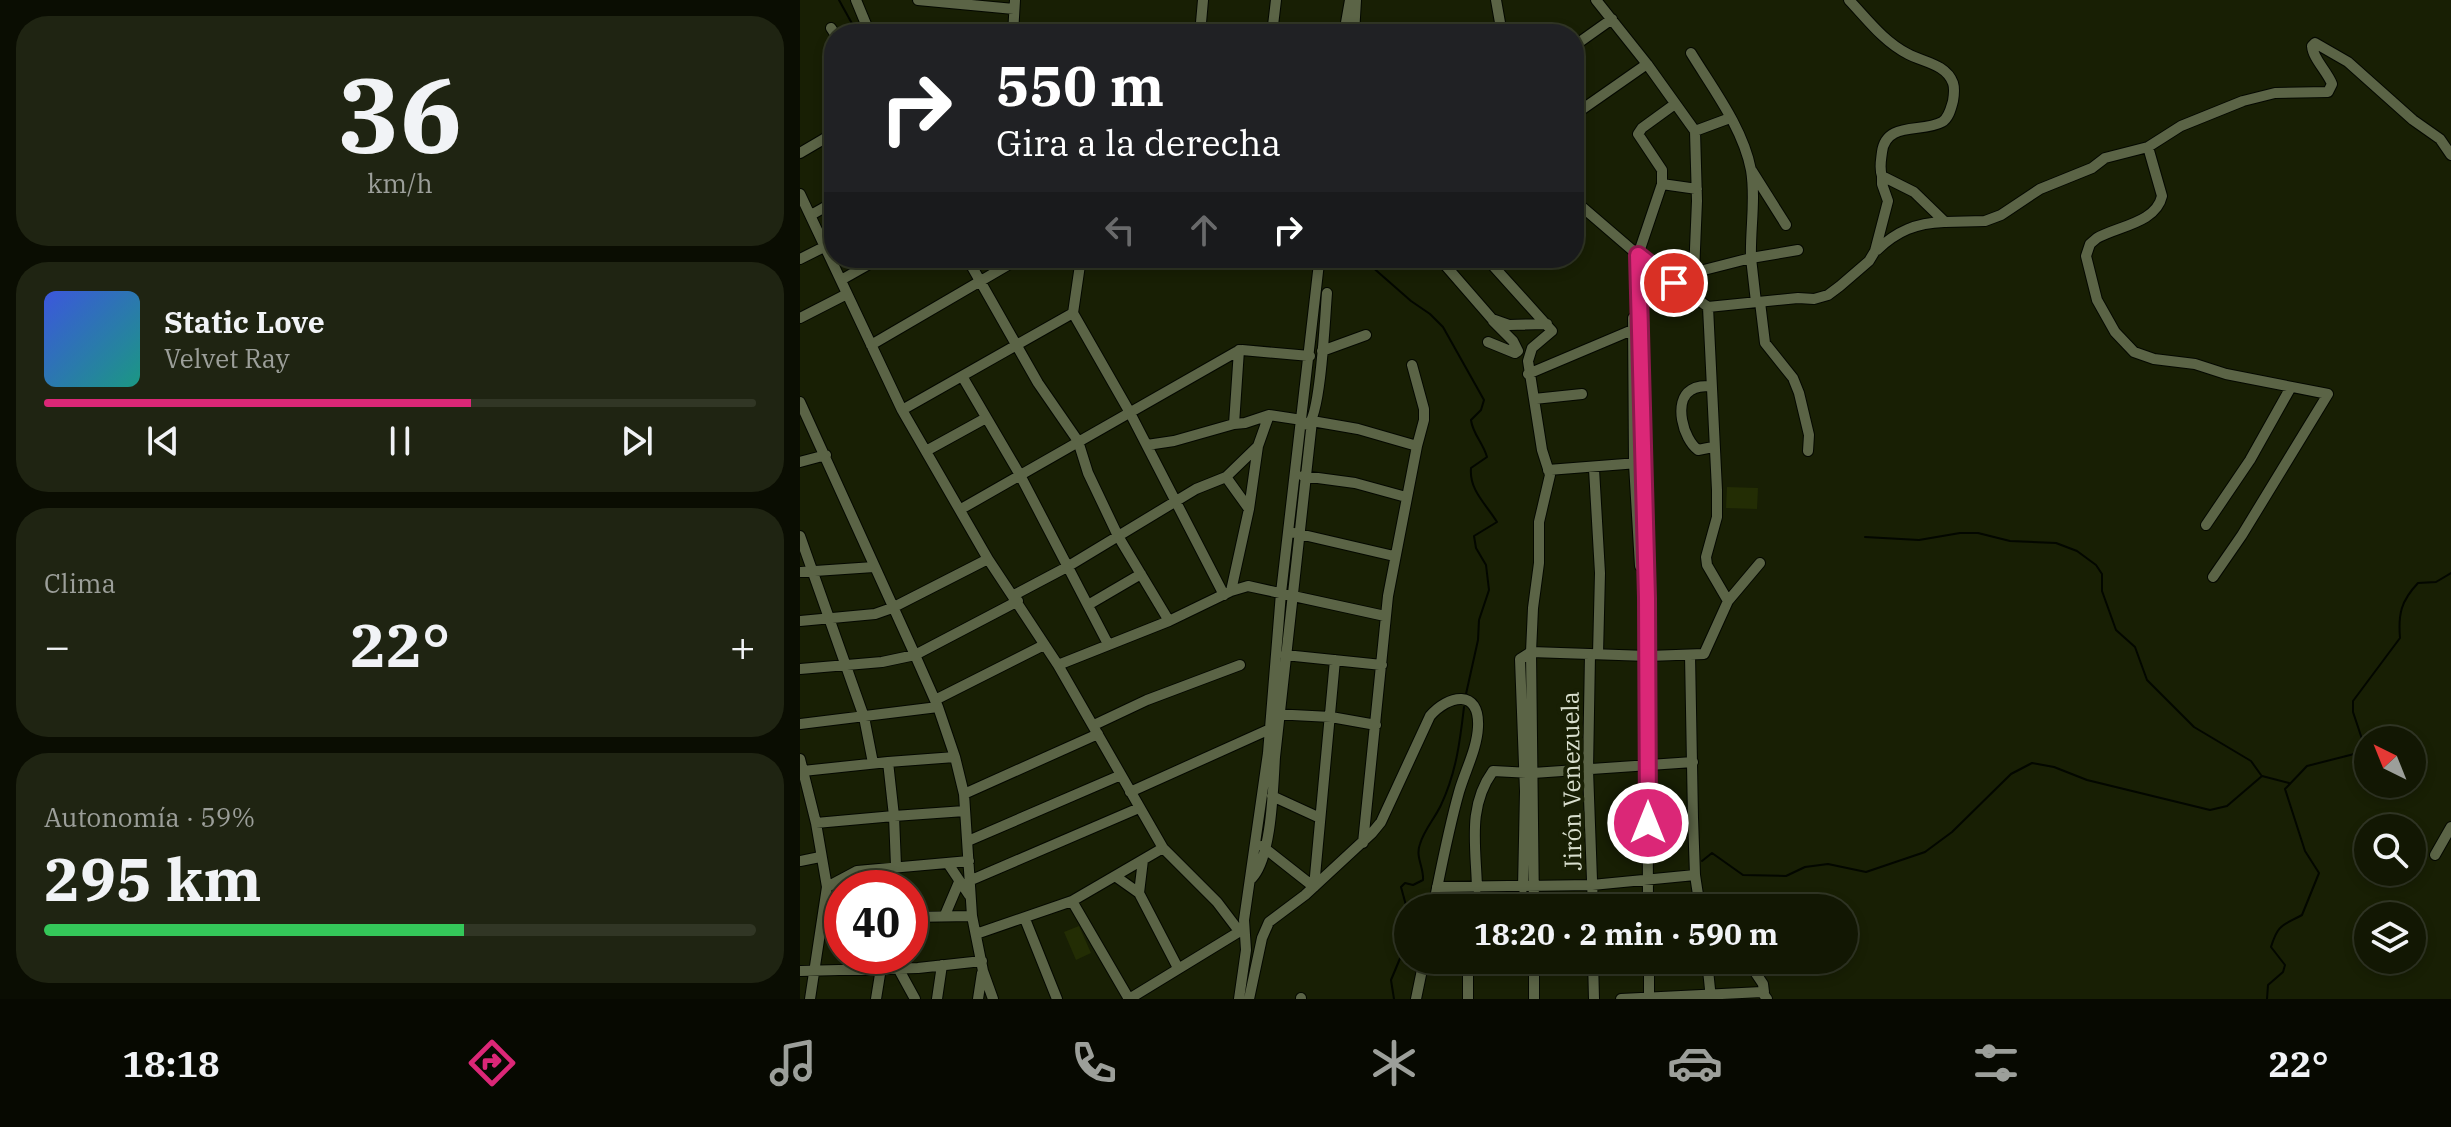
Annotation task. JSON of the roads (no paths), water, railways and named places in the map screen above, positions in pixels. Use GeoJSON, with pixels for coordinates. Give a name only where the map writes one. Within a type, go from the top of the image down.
{"type":"FeatureCollection","features":[{"type":"Feature","properties":{"kind":"street"},"geometry":{"type":"LineString","coordinates":[[856,0],[866,24]]}},
{"type":"Feature","properties":{"kind":"street"},"geometry":{"type":"LineString","coordinates":[[918,0],[1015,4],[1014,24]]}},
{"type":"Feature","properties":{"kind":"street"},"geometry":{"type":"LineString","coordinates":[[1201,24],[1203,0]]}},
{"type":"Feature","properties":{"kind":"street"},"geometry":{"type":"LineString","coordinates":[[1273,24],[1276,0]]}},
{"type":"Feature","properties":{"kind":"street"},"geometry":{"type":"LineString","coordinates":[[1346,24],[1350,0]]}},
{"type":"Feature","properties":{"kind":"street"},"geometry":{"type":"LineString","coordinates":[[1355,24],[1356,0]]}},
{"type":"Feature","properties":{"kind":"street"},"geometry":{"type":"LineString","coordinates":[[1496,0],[1500,24]]}},
{"type":"Feature","properties":{"kind":"street"},"geometry":{"type":"LineString","coordinates":[[1596,0],[1607,10],[1695,131],[1697,189],[1693,297]]}},
{"type":"Feature","properties":{"kind":"street"},"geometry":{"type":"LineString","coordinates":[[1584,209],[1638,255],[1708,307],[1814,299],[1828,295],[1869,261],[1875,251],[1888,201],[1880,166],[1886,139],[1899,131],[1944,121],[1949,115],[1955,88],[1950,76],[1938,67],[1909,55],[1887,40],[1849,0]]}},
{"type":"Feature","properties":{"kind":"street"},"geometry":{"type":"LineString","coordinates":[[1584,35],[1607,10]]}},
{"type":"Feature","properties":{"kind":"street"},"geometry":{"type":"LineString","coordinates":[[1875,251],[1902,230],[1929,223],[1985,221],[2001,215],[2040,189],[2092,168],[2105,158],[2148,147],[2181,126],[2243,101],[2275,93],[2328,92],[2332,84],[2311,50],[2315,43],[2348,62],[2413,120],[2440,139],[2451,155]]}},
{"type":"Feature","properties":{"kind":"street"},"geometry":{"type":"LineString","coordinates":[[1691,53],[1737,130],[1751,169],[1786,225]]}},
{"type":"Feature","properties":{"kind":"street"},"geometry":{"type":"LineString","coordinates":[[1584,108],[1647,64]]}},
{"type":"Feature","properties":{"kind":"street"},"geometry":{"type":"LineString","coordinates":[[1648,894],[1647,587],[1638,463],[1636,328],[1638,255],[1662,184],[1662,170],[1638,134],[1675,104]]}},
{"type":"Feature","properties":{"kind":"street"},"geometry":{"type":"LineString","coordinates":[[1695,131],[1730,118]]}},
{"type":"Feature","properties":{"kind":"street"},"geometry":{"type":"LineString","coordinates":[[800,153],[824,139]]}},
{"type":"Feature","properties":{"kind":"street"},"geometry":{"type":"LineString","coordinates":[[2148,147],[2161,202],[2151,214],[2097,238],[2090,244],[2086,256],[2097,300],[2115,332],[2134,352],[2154,359],[2195,364],[2226,374],[2324,392],[2328,396],[2213,577]]}},
{"type":"Feature","properties":{"kind":"street"},"geometry":{"type":"LineString","coordinates":[[1751,169],[1751,258],[1765,343],[1793,378],[1799,393],[1809,435],[1808,451]]}},
{"type":"Feature","properties":{"kind":"street"},"geometry":{"type":"LineString","coordinates":[[1882,176],[1914,192],[1945,222]]}},
{"type":"Feature","properties":{"kind":"street"},"geometry":{"type":"LineString","coordinates":[[1662,184],[1697,189]]}},
{"type":"Feature","properties":{"kind":"street"},"geometry":{"type":"LineString","coordinates":[[800,194],[824,247],[800,259]]}},
{"type":"Feature","properties":{"kind":"street"},"geometry":{"type":"LineString","coordinates":[[811,215],[824,208]]}},
{"type":"Feature","properties":{"kind":"street"},"geometry":{"type":"LineString","coordinates":[[1696,272],[1798,250]]}},
{"type":"Feature","properties":{"kind":"street"},"geometry":{"type":"LineString","coordinates":[[835,268],[902,410],[988,559],[1058,665],[1163,848],[1242,930]]}},
{"type":"Feature","properties":{"kind":"street"},"geometry":{"type":"LineString","coordinates":[[841,280],[862,268]]}},
{"type":"Feature","properties":{"kind":"street"},"geometry":{"type":"LineString","coordinates":[[973,268],[1038,383],[1078,441],[1088,473],[1118,536],[1169,621]]}},
{"type":"Feature","properties":{"kind":"street"},"geometry":{"type":"LineString","coordinates":[[871,345],[1003,268]]}},
{"type":"Feature","properties":{"kind":"street"},"geometry":{"type":"LineString","coordinates":[[1080,268],[1073,313],[1228,593]]}},
{"type":"Feature","properties":{"kind":"street"},"geometry":{"type":"LineString","coordinates":[[1302,476],[1319,268]]}},
{"type":"Feature","properties":{"kind":"street"},"geometry":{"type":"LineString","coordinates":[[1448,268],[1513,341],[1518,351],[1508,352],[1488,342]]}},
{"type":"Feature","properties":{"kind":"street"},"geometry":{"type":"LineString","coordinates":[[1498,268],[1547,324],[1552,334],[1532,348],[1528,361],[1542,450],[1550,475],[1539,522],[1539,563],[1533,608],[1528,773],[1530,894]]}},
{"type":"Feature","properties":{"kind":"street"},"geometry":{"type":"LineString","coordinates":[[1239,999],[1246,950],[1242,930],[1271,755],[1281,593],[1309,439],[1305,425],[1322,351],[1327,293]]}},
{"type":"Feature","properties":{"kind":"street"},"geometry":{"type":"LineString","coordinates":[[800,318],[847,294]]}},
{"type":"Feature","properties":{"kind":"street"},"geometry":{"type":"LineString","coordinates":[[1708,307],[1717,517],[1706,557],[1707,565],[1728,601]]}},
{"type":"Feature","properties":{"kind":"street"},"geometry":{"type":"LineString","coordinates":[[902,410],[1073,313]]}},
{"type":"Feature","properties":{"kind":"street"},"geometry":{"type":"LineString","coordinates":[[1492,319],[1509,325],[1547,324]]}},
{"type":"Feature","properties":{"kind":"street"},"geometry":{"type":"LineString","coordinates":[[1528,374],[1636,328]]}},
{"type":"Feature","properties":{"kind":"street"},"geometry":{"type":"LineString","coordinates":[[1322,351],[1366,335]]}},
{"type":"Feature","properties":{"kind":"street"},"geometry":{"type":"LineString","coordinates":[[961,509],[1239,350],[1310,356]]}},
{"type":"Feature","properties":{"kind":"street"},"geometry":{"type":"LineString","coordinates":[[1234,424],[1239,350]]}},
{"type":"Feature","properties":{"kind":"street"},"geometry":{"type":"LineString","coordinates":[[1363,843],[1385,616],[1394,556],[1424,420],[1412,365]]}},
{"type":"Feature","properties":{"kind":"street"},"geometry":{"type":"LineString","coordinates":[[962,376],[1020,475],[1108,644]]}},
{"type":"Feature","properties":{"kind":"street"},"geometry":{"type":"LineString","coordinates":[[1711,386],[1692,388],[1683,397],[1682,403],[1685,434],[1691,445],[1698,450],[1713,447]]}},
{"type":"Feature","properties":{"kind":"street"},"geometry":{"type":"LineString","coordinates":[[2206,525],[2250,460],[2291,387]]}},
{"type":"Feature","properties":{"kind":"street"},"geometry":{"type":"LineString","coordinates":[[1534,399],[1582,394]]}},
{"type":"Feature","properties":{"kind":"street"},"geometry":{"type":"LineString","coordinates":[[800,402],[937,704],[955,757],[964,794],[969,861],[964,881],[945,915]]}},
{"type":"Feature","properties":{"kind":"street"},"geometry":{"type":"LineString","coordinates":[[1147,445],[1174,441],[1269,415],[1305,425],[1358,429],[1417,446]]}},
{"type":"Feature","properties":{"kind":"street"},"geometry":{"type":"LineString","coordinates":[[1228,593],[1249,509],[1258,446],[1269,415]]}},
{"type":"Feature","properties":{"kind":"street"},"geometry":{"type":"LineString","coordinates":[[926,451],[986,418]]}},
{"type":"Feature","properties":{"kind":"street"},"geometry":{"type":"LineString","coordinates":[[800,669],[915,655],[1196,489],[1226,477],[1258,446]]}},
{"type":"Feature","properties":{"kind":"street"},"geometry":{"type":"LineString","coordinates":[[800,462],[826,455]]}},
{"type":"Feature","properties":{"kind":"street"},"geometry":{"type":"LineString","coordinates":[[1548,470],[1594,469],[1638,463]]}},
{"type":"Feature","properties":{"kind":"street","name":"Jirón Venezuela"},"geometry":{"type":"LineString","coordinates":[[1592,894],[1588,770],[1600,573],[1594,469]]}},
{"type":"Feature","properties":{"kind":"street"},"geometry":{"type":"LineString","coordinates":[[1302,476],[1355,483],[1406,497]]}},
{"type":"Feature","properties":{"kind":"street"},"geometry":{"type":"LineString","coordinates":[[1226,477],[1249,509]]}},
{"type":"Feature","properties":{"kind":"street"},"geometry":{"type":"LineString","coordinates":[[1294,533],[1394,556]]}},
{"type":"Feature","properties":{"kind":"street"},"geometry":{"type":"LineString","coordinates":[[1250,880],[1260,870],[1266,850],[1272,796],[1270,729],[1288,655],[1294,533]]}},
{"type":"Feature","properties":{"kind":"street"},"geometry":{"type":"LineString","coordinates":[[800,536],[806,571],[829,618],[864,717],[873,763]]}},
{"type":"Feature","properties":{"kind":"street"},"geometry":{"type":"LineString","coordinates":[[800,621],[875,614],[988,559]]}},
{"type":"Feature","properties":{"kind":"street"},"geometry":{"type":"LineString","coordinates":[[1531,652],[1648,656],[1702,654],[1728,601],[1760,563]]}},
{"type":"Feature","properties":{"kind":"street"},"geometry":{"type":"LineString","coordinates":[[806,571],[874,567]]}},
{"type":"Feature","properties":{"kind":"street"},"geometry":{"type":"LineString","coordinates":[[1088,605],[1141,574]]}},
{"type":"Feature","properties":{"kind":"street"},"geometry":{"type":"LineString","coordinates":[[1058,665],[1248,586],[1385,616]]}},
{"type":"Feature","properties":{"kind":"street"},"geometry":{"type":"LineString","coordinates":[[800,724],[937,704],[1044,645]]}},
{"type":"Feature","properties":{"kind":"street"},"geometry":{"type":"LineString","coordinates":[[1276,654],[1382,665]]}},
{"type":"Feature","properties":{"kind":"street"},"geometry":{"type":"LineString","coordinates":[[1690,655],[1698,894]]}},
{"type":"Feature","properties":{"kind":"street"},"geometry":{"type":"LineString","coordinates":[[1314,887],[1335,660]]}},
{"type":"Feature","properties":{"kind":"street"},"geometry":{"type":"LineString","coordinates":[[964,794],[1096,729],[1147,700],[1240,665]]}},
{"type":"Feature","properties":{"kind":"street"},"geometry":{"type":"LineString","coordinates":[[1249,999],[1262,938],[1269,922],[1314,887],[1363,843],[1381,822],[1430,716],[1450,699],[1468,700],[1476,712],[1478,726],[1436,894]]}},
{"type":"Feature","properties":{"kind":"street"},"geometry":{"type":"LineString","coordinates":[[1275,714],[1331,717],[1376,725]]}},
{"type":"Feature","properties":{"kind":"street"},"geometry":{"type":"LineString","coordinates":[[1130,792],[1270,729]]}},
{"type":"Feature","properties":{"kind":"street"},"geometry":{"type":"LineString","coordinates":[[803,771],[955,757]]}},
{"type":"Feature","properties":{"kind":"street"},"geometry":{"type":"LineString","coordinates":[[800,759],[816,823],[824,874]]}},
{"type":"Feature","properties":{"kind":"street"},"geometry":{"type":"LineString","coordinates":[[888,762],[896,866]]}},
{"type":"Feature","properties":{"kind":"street"},"geometry":{"type":"LineString","coordinates":[[1477,888],[1475,809],[1478,796],[1493,771],[1528,773],[1693,762]]}},
{"type":"Feature","properties":{"kind":"street"},"geometry":{"type":"LineString","coordinates":[[968,841],[1121,775]]}},
{"type":"Feature","properties":{"kind":"street"},"geometry":{"type":"LineString","coordinates":[[1272,796],[1320,818]]}},
{"type":"Feature","properties":{"kind":"street"},"geometry":{"type":"LineString","coordinates":[[964,881],[1139,808]]}},
{"type":"Feature","properties":{"kind":"street"},"geometry":{"type":"LineString","coordinates":[[816,823],[965,811]]}},
{"type":"Feature","properties":{"kind":"street"},"geometry":{"type":"LineString","coordinates":[[2435,855],[2451,827]]}},
{"type":"Feature","properties":{"kind":"street"},"geometry":{"type":"LineString","coordinates":[[1257,841],[1314,887]]}},
{"type":"Feature","properties":{"kind":"street"},"geometry":{"type":"LineString","coordinates":[[976,934],[1072,901],[1163,848]]}},
{"type":"Feature","properties":{"kind":"street"},"geometry":{"type":"LineString","coordinates":[[800,861],[820,857]]}},
{"type":"Feature","properties":{"kind":"street"},"geometry":{"type":"LineString","coordinates":[[1139,893],[1143,860]]}},
{"type":"Feature","properties":{"kind":"street"},"geometry":{"type":"LineString","coordinates":[[865,870],[969,861]]}},
{"type":"Feature","properties":{"kind":"street"},"geometry":{"type":"LineString","coordinates":[[949,865],[964,881],[969,895],[982,966],[993,999]]}},
{"type":"Feature","properties":{"kind":"street"},"geometry":{"type":"LineString","coordinates":[[1437,887],[1529,888],[1695,875]]}},
{"type":"Feature","properties":{"kind":"street"},"geometry":{"type":"LineString","coordinates":[[1115,876],[1139,893],[1178,968]]}},
{"type":"Feature","properties":{"kind":"street"},"geometry":{"type":"LineString","coordinates":[[1072,901],[1134,998],[1242,930]]}},
{"type":"Feature","properties":{"kind":"street"},"geometry":{"type":"LineString","coordinates":[[810,999],[824,913]]}},
{"type":"Feature","properties":{"kind":"street"},"geometry":{"type":"LineString","coordinates":[[928,916],[972,916]]}},
{"type":"Feature","properties":{"kind":"street"},"geometry":{"type":"LineString","coordinates":[[1025,919],[1057,999]]}},
{"type":"Feature","properties":{"kind":"street"},"geometry":{"type":"LineString","coordinates":[[937,999],[942,965]]}},
{"type":"Feature","properties":{"kind":"street"},"geometry":{"type":"LineString","coordinates":[[928,966],[982,966]]}},
{"type":"Feature","properties":{"kind":"street"},"geometry":{"type":"LineString","coordinates":[[978,999],[982,966]]}},
{"type":"Feature","properties":{"kind":"street"},"geometry":{"type":"LineString","coordinates":[[800,971],[824,971]]}},
{"type":"Feature","properties":{"kind":"street"},"geometry":{"type":"LineString","coordinates":[[876,999],[880,974]]}},
{"type":"Feature","properties":{"kind":"street"},"geometry":{"type":"LineString","coordinates":[[901,974],[915,999]]}},
{"type":"Feature","properties":{"kind":"street"},"geometry":{"type":"LineString","coordinates":[[1416,999],[1421,974]]}},
{"type":"Feature","properties":{"kind":"street"},"geometry":{"type":"LineString","coordinates":[[1468,974],[1468,999]]}},
{"type":"Feature","properties":{"kind":"street"},"geometry":{"type":"LineString","coordinates":[[1534,974],[1534,999]]}},
{"type":"Feature","properties":{"kind":"street"},"geometry":{"type":"LineString","coordinates":[[1593,974],[1594,999]]}},
{"type":"Feature","properties":{"kind":"street"},"geometry":{"type":"LineString","coordinates":[[1649,974],[1649,998]]}},
{"type":"Feature","properties":{"kind":"street"},"geometry":{"type":"LineString","coordinates":[[1708,974],[1710,997]]}},
{"type":"Feature","properties":{"kind":"street"},"geometry":{"type":"LineString","coordinates":[[1621,999],[1766,996],[1756,974]]}},
{"type":"Feature","properties":{"kind":"waterway"},"geometry":{"type":"LineString","coordinates":[[839,0],[852,24]]}},
{"type":"Feature","properties":{"kind":"waterway"},"geometry":{"type":"LineString","coordinates":[[1373,268],[1443,327],[1484,400],[1481,410],[1471,420],[1487,457],[1471,468],[1471,476],[1475,490],[1497,522],[1474,536],[1476,548],[1486,565],[1489,590],[1479,620],[1478,640],[1466,694]]}},
{"type":"Feature","properties":{"kind":"waterway"},"geometry":{"type":"LineString","coordinates":[[1865,537],[1919,540],[1978,533],[2010,541],[2056,543],[2077,551],[2096,565],[2102,574],[2102,591],[2116,630],[2135,647],[2147,680],[2194,727],[2251,761],[2261,775]]}},
{"type":"Feature","properties":{"kind":"waterway"},"geometry":{"type":"LineString","coordinates":[[2267,999],[2268,985],[2283,972],[2285,965],[2271,947],[2276,934],[2282,926],[2302,915],[2319,873],[2305,851],[2285,789],[2307,766],[2366,751],[2353,712],[2353,701],[2400,638],[2402,608],[2412,590],[2418,583],[2436,582],[2451,573]]}},
{"type":"Feature","properties":{"kind":"waterway"},"geometry":{"type":"LineString","coordinates":[[1394,999],[1391,980],[1401,956],[1396,937],[1407,909],[1401,887],[1405,883],[1413,885],[1423,880],[1419,849],[1441,805],[1454,769],[1464,707]]}},
{"type":"Feature","properties":{"kind":"waterway"},"geometry":{"type":"LineString","coordinates":[[1702,861],[1712,853],[1743,875],[1786,876],[1805,867],[1828,864],[1866,872],[1925,852],[1952,832],[2011,774],[2032,763],[2210,810],[2227,806],[2262,776],[2289,783]]}}]}
